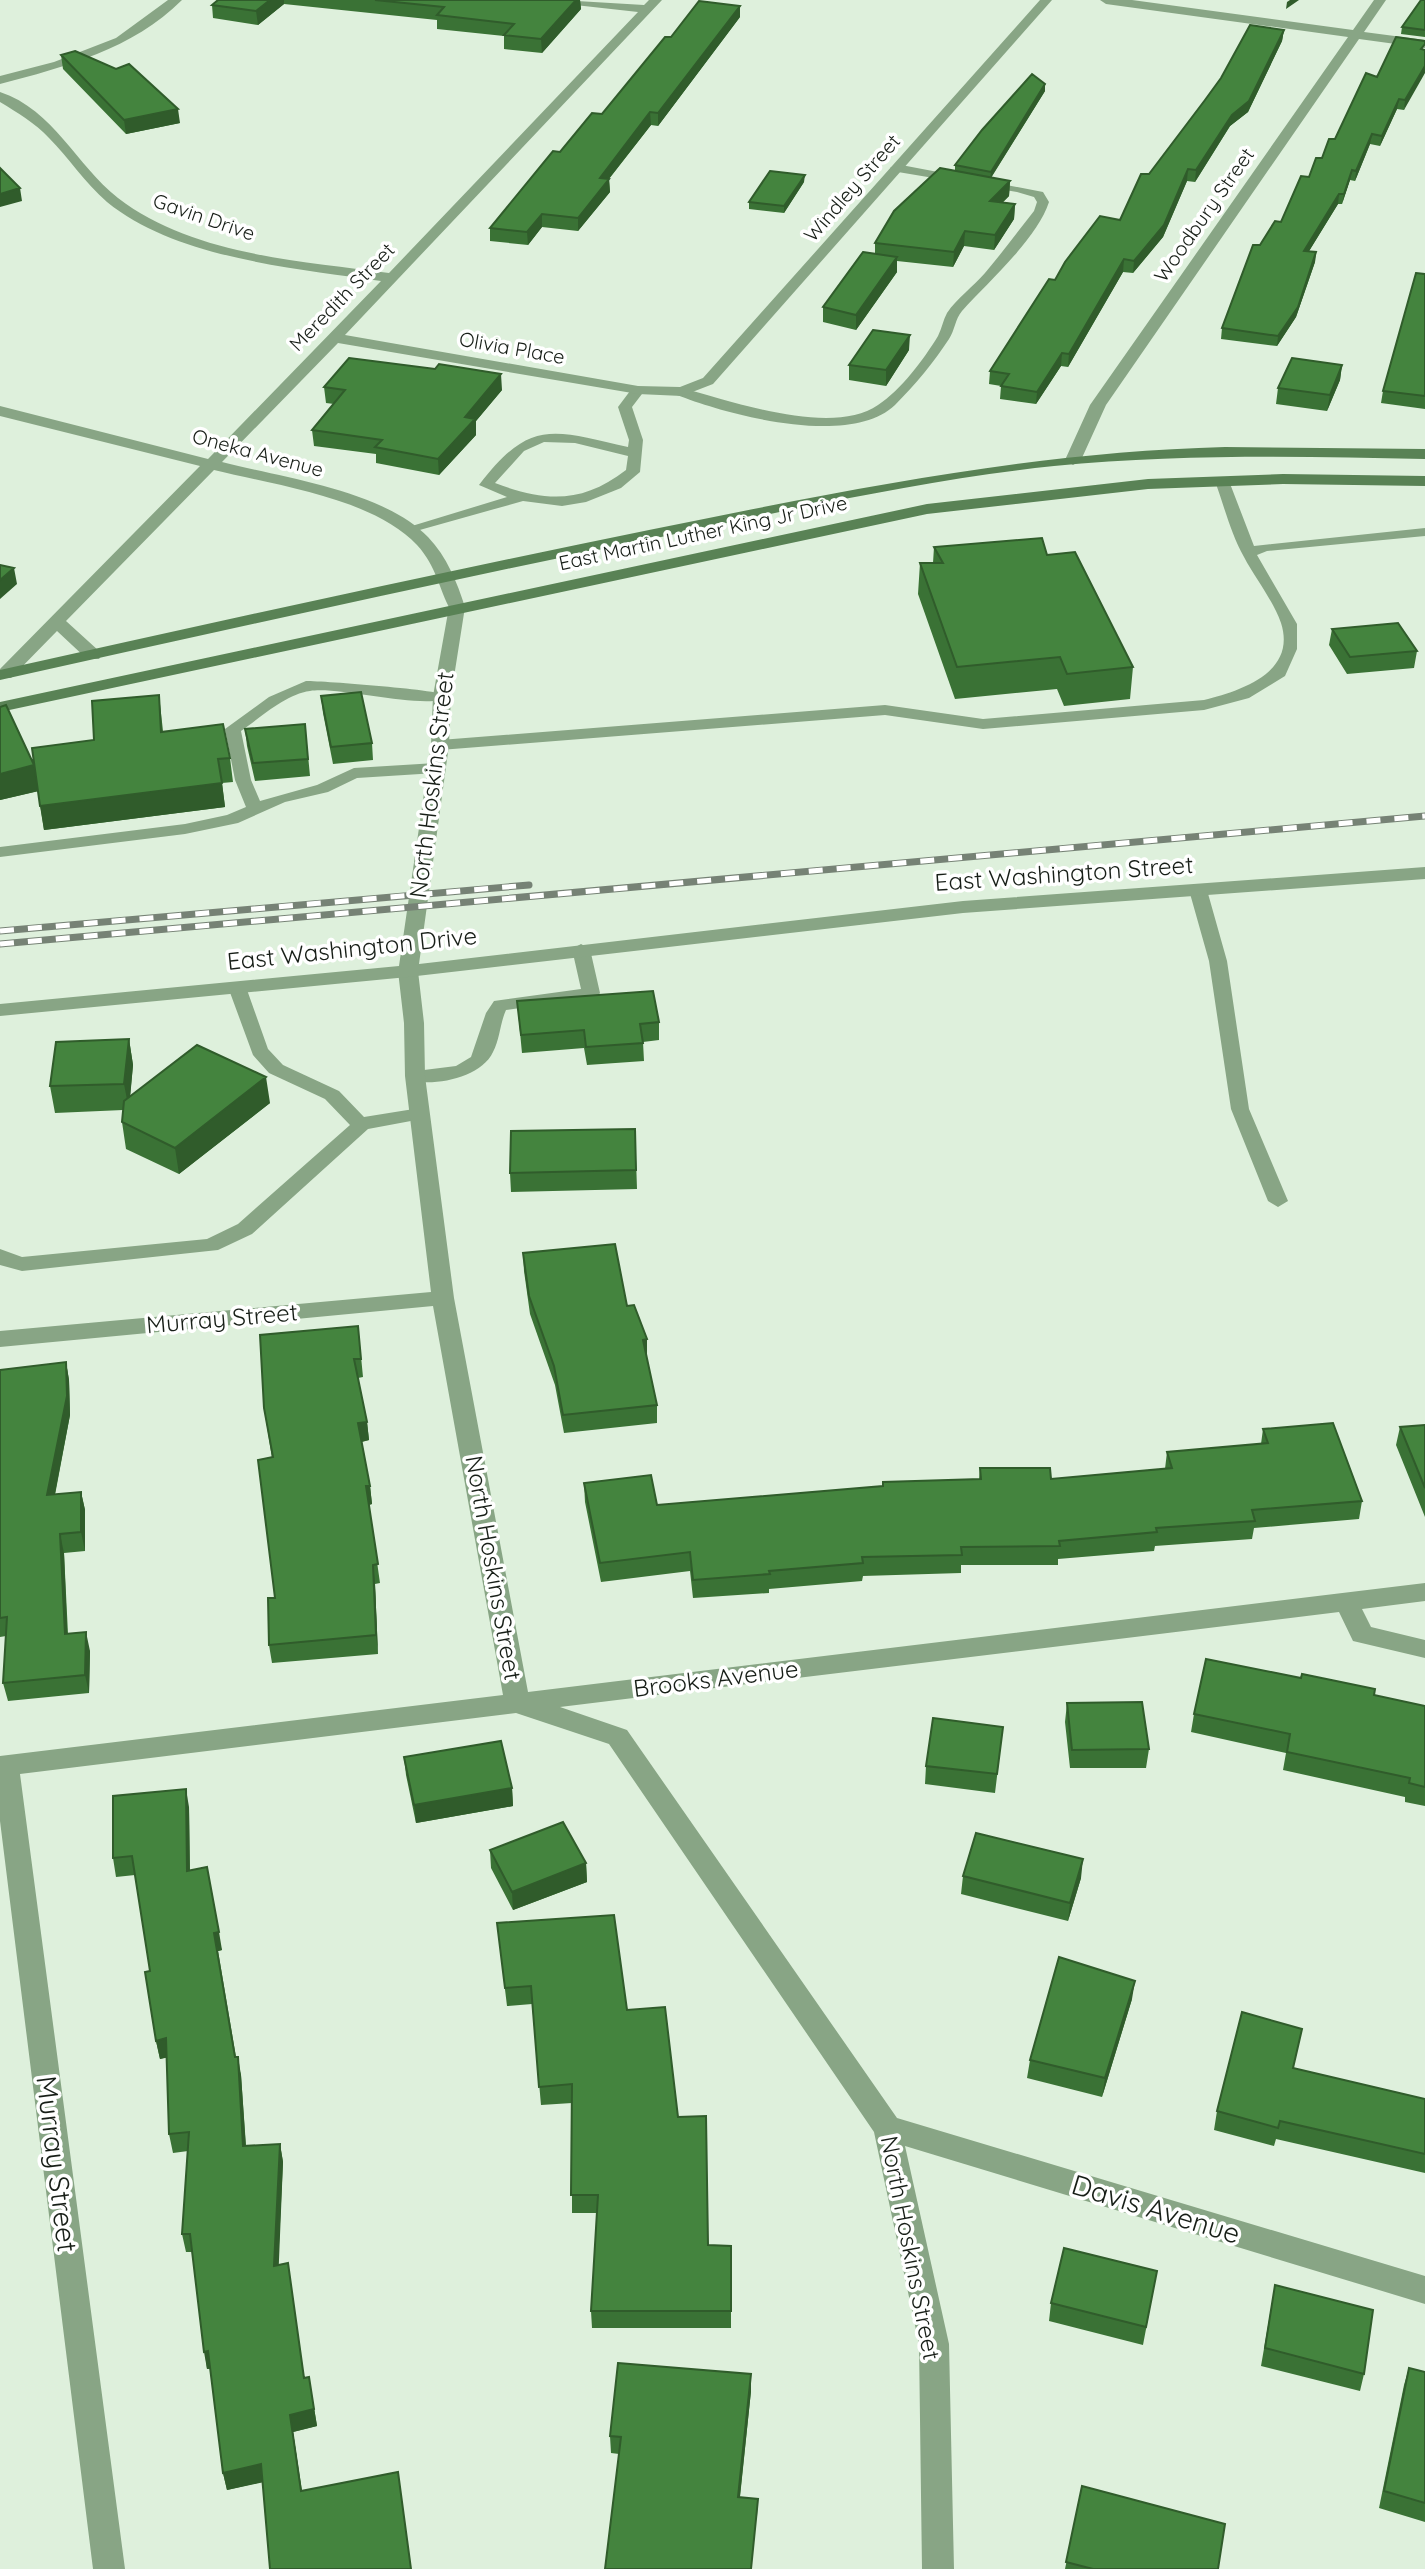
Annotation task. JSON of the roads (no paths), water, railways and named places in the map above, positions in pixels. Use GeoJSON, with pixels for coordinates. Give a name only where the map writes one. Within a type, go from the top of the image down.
{"type":"FeatureCollection","features":[{"type":"Feature","properties":{"kind":"main road","name":"East Martin Luther King Jr Drive"},"geometry":{"type":"LineString","coordinates":[[2,674],[447,576],[862,492],[988,470],[1073,460],[1227,451],[1425,454]]}},
{"type":"Feature","properties":{"kind":"main road","name":"East Martin Luther King Jr Drive"},"geometry":{"type":"LineString","coordinates":[[0,707],[927,509],[1070,491],[1222,481],[1425,481]]}},
{"type":"Feature","properties":{"kind":"street"},"geometry":{"type":"LineString","coordinates":[[0,80],[58,65],[120,41],[176,0]]}},
{"type":"Feature","properties":{"kind":"street"},"geometry":{"type":"LineString","coordinates":[[566,0],[652,5]]}},
{"type":"Feature","properties":{"kind":"street","name":"Windley Street"},"geometry":{"type":"LineString","coordinates":[[682,392],[708,381],[1046,0]]}},
{"type":"Feature","properties":{"kind":"street"},"geometry":{"type":"LineString","coordinates":[[1106,0],[1425,44]]}},
{"type":"Feature","properties":{"kind":"street","name":"Woodbury Street"},"geometry":{"type":"LineString","coordinates":[[1073,460],[1098,405],[1353,34],[1380,0]]}},
{"type":"Feature","properties":{"kind":"street","name":"Meredith Street"},"geometry":{"type":"LineString","coordinates":[[2,674],[335,338],[652,5]]}},
{"type":"Feature","properties":{"kind":"street","name":"Gavin Drive"},"geometry":{"type":"LineString","coordinates":[[0,96],[45,126],[85,174],[120,205],[155,225],[240,253],[391,278]]}},
{"type":"Feature","properties":{"kind":"street","name":"Olivia Place"},"geometry":{"type":"LineString","coordinates":[[335,338],[638,390],[682,392]]}},
{"type":"Feature","properties":{"kind":"street","name":"Oneka Avenue"},"geometry":{"type":"LineString","coordinates":[[0,411],[336,496],[392,517],[409,529],[447,576],[457,607]]}},
{"type":"Feature","properties":{"kind":"street","name":"North Hoskins Street"},"geometry":{"type":"LineString","coordinates":[[457,607],[442,696],[440,745],[408,971],[414,1023],[415,1076],[443,1298],[517,1703],[618,1737],[887,2128],[934,2344],[938,2569]]}},
{"type":"Feature","properties":{"kind":"street"},"geometry":{"type":"LineString","coordinates":[[55,620],[93,655]]}},
{"type":"Feature","properties":{"kind":"street","name":"East Washington Street"},"geometry":{"type":"LineString","coordinates":[[708,935],[963,907],[1425,873]]}},
{"type":"Feature","properties":{"kind":"street","name":"East Washington Drive"},"geometry":{"type":"LineString","coordinates":[[0,1010],[408,971],[708,935]]}},
{"type":"Feature","properties":{"kind":"street","name":"Murray Street"},"geometry":{"type":"LineString","coordinates":[[0,1339],[443,1298]]}},
{"type":"Feature","properties":{"kind":"street","name":"Brooks Avenue"},"geometry":{"type":"LineString","coordinates":[[3,1766],[1425,1592]]}},
{"type":"Feature","properties":{"kind":"street"},"geometry":{"type":"LineString","coordinates":[[1346,1601],[1362,1634],[1425,1649]]}},
{"type":"Feature","properties":{"kind":"street","name":"Murray Street"},"geometry":{"type":"LineString","coordinates":[[3,1766],[109,2569]]}},
{"type":"Feature","properties":{"kind":"street","name":"Davis Avenue"},"geometry":{"type":"LineString","coordinates":[[887,2128],[1425,2290]]}},
{"type":"Feature","properties":{"kind":"lane"},"geometry":{"type":"LineString","coordinates":[[682,392],[707,404],[762,414],[835,421],[864,417],[881,410],[900,392],[948,330],[951,316],[989,277],[1040,211],[1043,202],[1039,195],[1018,189],[896,168]]}},
{"type":"Feature","properties":{"kind":"lane"},"geometry":{"type":"LineString","coordinates":[[634,453],[560,438],[537,439],[520,447],[486,485],[519,498],[570,503],[615,488],[633,472],[636,440],[625,407],[638,390]]}},
{"type":"Feature","properties":{"kind":"lane"},"geometry":{"type":"LineString","coordinates":[[440,745],[885,710],[983,724],[1204,705],[1243,695],[1279,673],[1289,649],[1289,624],[1249,553],[1222,481]]}},
{"type":"Feature","properties":{"kind":"lane"},"geometry":{"type":"LineString","coordinates":[[409,529],[519,498]]}},
{"type":"Feature","properties":{"kind":"lane"},"geometry":{"type":"LineString","coordinates":[[1249,553],[1264,547],[1425,532]]}},
{"type":"Feature","properties":{"kind":"lane"},"geometry":{"type":"LineString","coordinates":[[255,809],[243,780],[233,729],[275,700],[306,686],[343,686],[400,695],[442,696]]}},
{"type":"Feature","properties":{"kind":"lane"},"geometry":{"type":"LineString","coordinates":[[0,852],[185,829],[232,819],[280,798],[322,789],[354,773],[436,768]]}},
{"type":"Feature","properties":{"kind":"lane"},"geometry":{"type":"LineString","coordinates":[[1198,890],[1218,961],[1240,1109],[1278,1201]]}},
{"type":"Feature","properties":{"kind":"lane"},"geometry":{"type":"LineString","coordinates":[[415,1076],[473,1068],[486,1055],[494,1013],[500,1005],[591,993],[581,949]]}},
{"type":"Feature","properties":{"kind":"lane"},"geometry":{"type":"LineString","coordinates":[[237,987],[259,1051],[276,1069],[332,1095],[361,1125]]}},
{"type":"Feature","properties":{"kind":"lane"},"geometry":{"type":"LineString","coordinates":[[0,1256],[22,1264],[211,1245],[245,1229],[361,1125],[420,1114]]}},
{"type":"Feature","properties":{"kind":"railway"},"geometry":{"type":"LineString","coordinates":[[0,944],[1425,816]]}},
{"type":"Feature","properties":{"kind":"railway"},"geometry":{"type":"LineString","coordinates":[[0,931],[529,885]]}}]}
